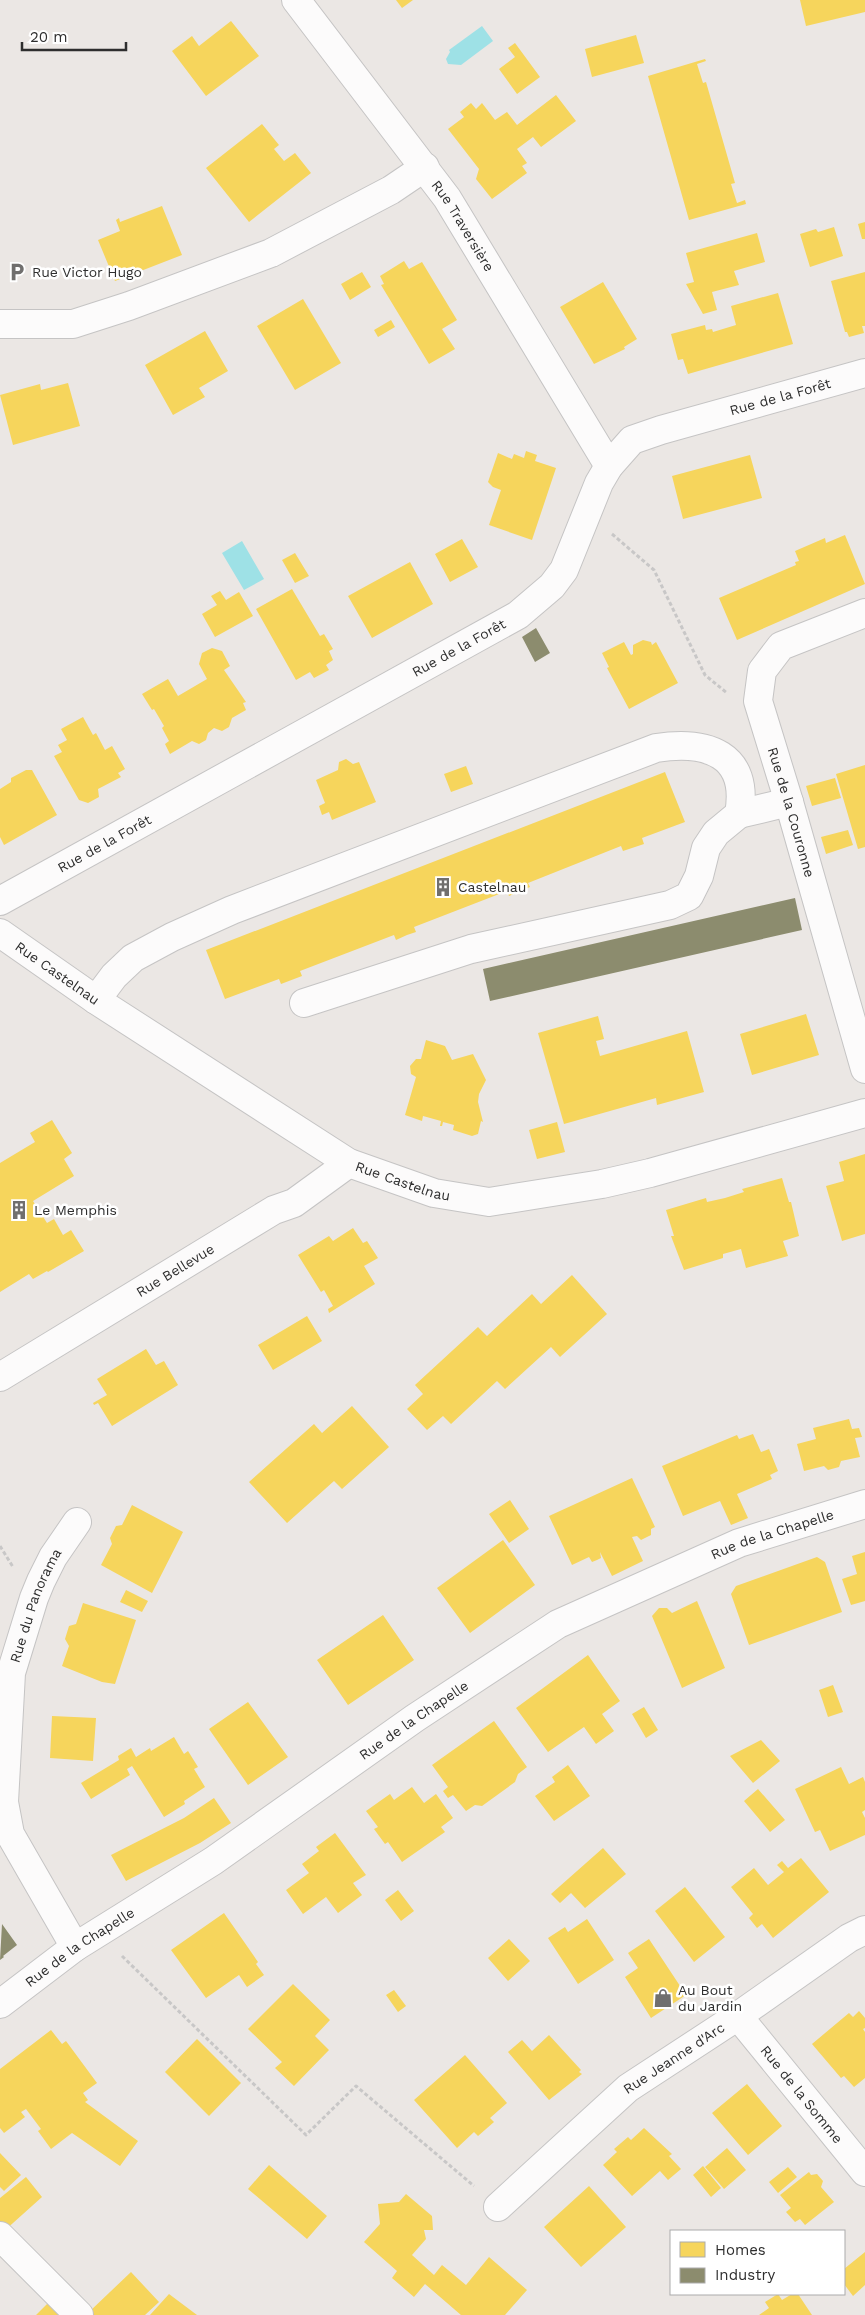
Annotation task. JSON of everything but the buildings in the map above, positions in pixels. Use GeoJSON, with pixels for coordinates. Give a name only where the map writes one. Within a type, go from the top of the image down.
{"type":"FeatureCollection","features":[{"type":"Feature","properties":{"kind":"street","name":"Rue Traversière"},"geometry":{"type":"LineString","coordinates":[[296,0],[447,198],[609,466]]}},
{"type":"Feature","properties":{"kind":"street"},"geometry":{"type":"LineString","coordinates":[[0,324],[73,324],[138,302],[271,253],[391,190],[425,168]]}},
{"type":"Feature","properties":{"kind":"street","name":"Rue de la Forêt"},"geometry":{"type":"LineString","coordinates":[[0,901],[518,615],[552,586],[564,570],[599,483],[609,466],[632,440],[661,430],[865,373]]}},
{"type":"Feature","properties":{"kind":"street","name":"Rue de la Couronne"},"geometry":{"type":"LineString","coordinates":[[865,613],[781,646],[762,671],[758,702],[789,802],[865,1069]]}},
{"type":"Feature","properties":{"kind":"street"},"geometry":{"type":"LineString","coordinates":[[96,1000],[114,976],[133,958],[181,933],[232,910],[656,748],[680,744],[708,748],[726,758],[739,777],[742,796],[739,814]]}},
{"type":"Feature","properties":{"kind":"street"},"geometry":{"type":"LineString","coordinates":[[304,1003],[471,949],[670,905],[689,896],[699,876],[706,848],[716,833],[739,814],[789,802]]}},
{"type":"Feature","properties":{"kind":"street","name":"Rue Castelnau"},"geometry":{"type":"LineString","coordinates":[[0,933],[96,1000],[349,1163],[434,1193],[489,1202],[542,1195],[640,1176],[865,1113]]}},
{"type":"Feature","properties":{"kind":"street","name":"Rue Bellevue"},"geometry":{"type":"LineString","coordinates":[[0,1378],[274,1210],[294,1203],[349,1163]]}},
{"type":"Feature","properties":{"kind":"street","name":"Rue de la Chapelle"},"geometry":{"type":"LineString","coordinates":[[0,2004],[75,1947],[212,1862],[415,1718],[558,1624],[739,1543],[865,1504]]}},
{"type":"Feature","properties":{"kind":"street","name":"Rue du Panorama"},"geometry":{"type":"LineString","coordinates":[[75,1947],[10,1834],[4,1802],[11,1673],[41,1581],[77,1522]]}},
{"type":"Feature","properties":{"kind":"street","name":"Rue Jeanne d'Arc"},"geometry":{"type":"LineString","coordinates":[[498,2206],[628,2088],[738,2016],[849,1938],[865,1930]]}},
{"type":"Feature","properties":{"kind":"street","name":"Rue de la Somme"},"geometry":{"type":"LineString","coordinates":[[738,2016],[865,2172]]}},
{"type":"Feature","properties":{"kind":"street"},"geometry":{"type":"LineString","coordinates":[[0,2236],[79,2315]]}},
{"type":"Feature","properties":{"kind":"path"},"geometry":{"type":"LineString","coordinates":[[609,532],[630,547],[654,570],[705,675],[731,696]]}},
{"type":"Feature","properties":{"kind":"path"},"geometry":{"type":"LineString","coordinates":[[0,1546],[17,1572]]}},
{"type":"Feature","properties":{"kind":"path"},"geometry":{"type":"LineString","coordinates":[[118,1952],[306,2135],[356,2086],[498,2206]]}},
{"type":"Feature","properties":{"kind":"water"},"geometry":{"type":"Polygon","coordinates":[[[482,26],[493,41],[461,65],[448,64],[446,59],[450,52],[449,50],[482,26]]]}},
{"type":"Feature","properties":{"kind":"water"},"geometry":{"type":"Polygon","coordinates":[[[242,541],[264,579],[244,590],[222,553],[242,541]]]}},
{"type":"Feature","properties":{"kind":"place","name":"Rue Victor Hugo"},"geometry":{"type":"Point","coordinates":[17,272]}},
{"type":"Feature","properties":{"kind":"place","name":"Castelnau"},"geometry":{"type":"Point","coordinates":[443,887]}},
{"type":"Feature","properties":{"kind":"place","name":"Le Memphis"},"geometry":{"type":"Point","coordinates":[19,1210]}},
{"type":"Feature","properties":{"kind":"place","name":"Au Bout du Jardin"},"geometry":{"type":"Point","coordinates":[663,1998]}}]}
